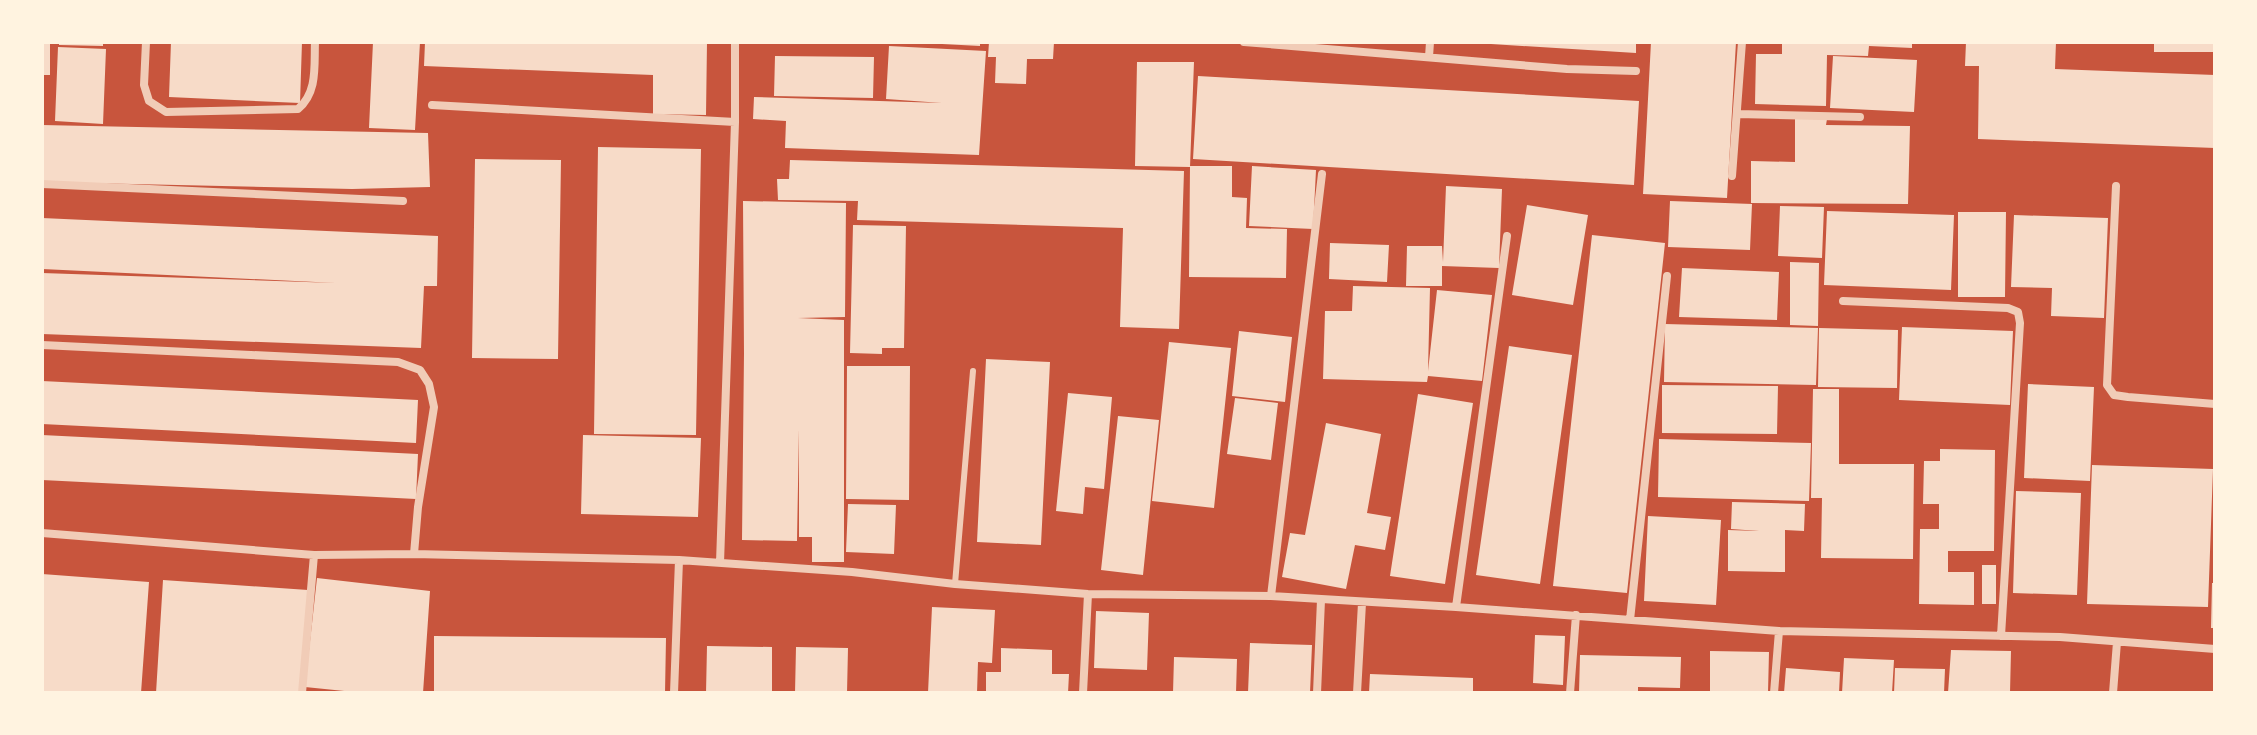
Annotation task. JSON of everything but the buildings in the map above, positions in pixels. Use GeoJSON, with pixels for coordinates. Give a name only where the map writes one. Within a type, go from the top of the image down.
{"type":"FeatureCollection","features":[{"type":"Feature","properties":{"kind":"street"},"geometry":{"type":"LineString","coordinates":[[146,42],[144,85],[149,101],[166,112],[298,109],[313,89],[315,42]]}},
{"type":"Feature","properties":{"kind":"street"},"geometry":{"type":"LineString","coordinates":[[720,563],[735,42]]}},
{"type":"Feature","properties":{"kind":"street"},"geometry":{"type":"LineString","coordinates":[[1244,42],[1567,69],[1636,71]]}},
{"type":"Feature","properties":{"kind":"street"},"geometry":{"type":"LineString","coordinates":[[1429,57],[1430,42]]}},
{"type":"Feature","properties":{"kind":"street"},"geometry":{"type":"LineString","coordinates":[[1732,176],[1742,42]]}},
{"type":"Feature","properties":{"kind":"street"},"geometry":{"type":"LineString","coordinates":[[432,105],[735,122]]}},
{"type":"Feature","properties":{"kind":"street"},"geometry":{"type":"LineString","coordinates":[[1738,114],[1860,117]]}},
{"type":"Feature","properties":{"kind":"street"},"geometry":{"type":"LineString","coordinates":[[1271,596],[1322,174]]}},
{"type":"Feature","properties":{"kind":"street"},"geometry":{"type":"LineString","coordinates":[[42,184],[403,201]]}},
{"type":"Feature","properties":{"kind":"street"},"geometry":{"type":"LineString","coordinates":[[2116,186],[2107,385],[2114,395],[2215,404]]}},
{"type":"Feature","properties":{"kind":"street"},"geometry":{"type":"LineString","coordinates":[[1456,607],[1507,236]]}},
{"type":"Feature","properties":{"kind":"street"},"geometry":{"type":"LineString","coordinates":[[1630,620],[1667,276]]}},
{"type":"Feature","properties":{"kind":"street"},"geometry":{"type":"LineString","coordinates":[[1843,301],[2008,308],[2018,312],[2020,323],[2001,636]]}},
{"type":"Feature","properties":{"kind":"street"},"geometry":{"type":"LineString","coordinates":[[42,345],[398,362],[420,370],[429,384],[434,407],[414,554]]}},
{"type":"Feature","properties":{"kind":"street"},"geometry":{"type":"LineString","coordinates":[[42,533],[314,555],[679,560],[1088,594],[1271,596],[1779,631],[2060,637],[2215,649]]}},
{"type":"Feature","properties":{"kind":"street"},"geometry":{"type":"LineString","coordinates":[[302,693],[314,555]]}},
{"type":"Feature","properties":{"kind":"street"},"geometry":{"type":"LineString","coordinates":[[674,693],[679,560]]}},
{"type":"Feature","properties":{"kind":"street"},"geometry":{"type":"LineString","coordinates":[[1083,693],[1088,594]]}},
{"type":"Feature","properties":{"kind":"street"},"geometry":{"type":"LineString","coordinates":[[1317,693],[1321,600]]}},
{"type":"Feature","properties":{"kind":"street"},"geometry":{"type":"LineString","coordinates":[[1357,693],[1362,603]]}},
{"type":"Feature","properties":{"kind":"street"},"geometry":{"type":"LineString","coordinates":[[1570,693],[1576,615]]}},
{"type":"Feature","properties":{"kind":"street"},"geometry":{"type":"LineString","coordinates":[[1774,693],[1779,631]]}},
{"type":"Feature","properties":{"kind":"street"},"geometry":{"type":"LineString","coordinates":[[2113,693],[2117,642]]}},
{"type":"Feature","properties":{"kind":"lane"},"geometry":{"type":"LineString","coordinates":[[955,584],[973,371]]}}]}
